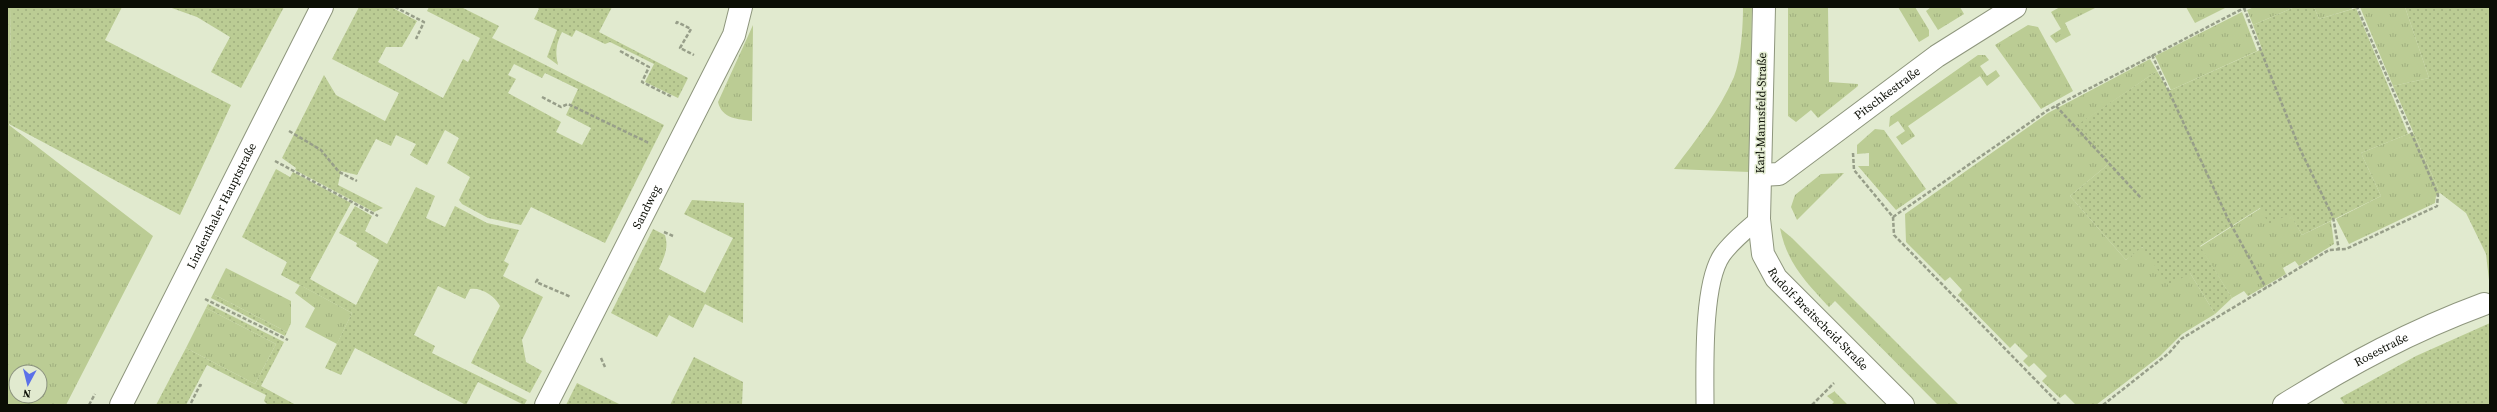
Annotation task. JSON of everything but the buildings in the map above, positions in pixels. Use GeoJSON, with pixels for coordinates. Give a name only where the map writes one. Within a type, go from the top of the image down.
{"type":"FeatureCollection","features":[{"type":"Feature","properties":{"kind":"street","name":"Lindenthaler Hauptstraße"},"geometry":{"type":"LineString","coordinates":[[121,405],[322,7]]}},
{"type":"Feature","properties":{"kind":"street","name":"Sandweg"},"geometry":{"type":"LineString","coordinates":[[546,405],[734,35],[741,7]]}},
{"type":"Feature","properties":{"kind":"street","name":"Karl-Mannsfeld-Straße"},"geometry":{"type":"LineString","coordinates":[[1759,219],[1764,7]]}},
{"type":"Feature","properties":{"kind":"street","name":"Pitschkestraße"},"geometry":{"type":"LineString","coordinates":[[1760,175],[1780,174],[1937,56],[2015,7]]}},
{"type":"Feature","properties":{"kind":"street","name":"Rudolf-Breitscheid-Straße"},"geometry":{"type":"LineString","coordinates":[[1759,219],[1760,244],[1770,270],[1903,405]]}},
{"type":"Feature","properties":{"kind":"street","name":"Rosestraße"},"geometry":{"type":"LineString","coordinates":[[2284,405],[2380,349],[2430,324],[2484,304]]}},
{"type":"Feature","properties":{"kind":"lane"},"geometry":{"type":"LineString","coordinates":[[1706,405],[1708,301],[1712,275],[1722,255],[1759,219]]}},
{"type":"Feature","properties":{"kind":"path"},"geometry":{"type":"LineString","coordinates":[[395,7],[424,22],[416,39]]}},
{"type":"Feature","properties":{"kind":"path"},"geometry":{"type":"LineString","coordinates":[[1893,217],[2056,106],[2245,7],[2299,147],[2332,217],[2339,250]]}},
{"type":"Feature","properties":{"kind":"path"},"geometry":{"type":"LineString","coordinates":[[2103,405],[2169,354],[2181,339],[2329,250],[2346,249],[2437,206],[2438,195],[2358,7]]}},
{"type":"Feature","properties":{"kind":"path"},"geometry":{"type":"LineString","coordinates":[[676,24],[677,22],[691,28],[680,48],[717,68]]}},
{"type":"Feature","properties":{"kind":"path"},"geometry":{"type":"LineString","coordinates":[[620,51],[649,67],[642,82],[696,109]]}},
{"type":"Feature","properties":{"kind":"path"},"geometry":{"type":"LineString","coordinates":[[2152,55],[2229,222],[2266,288]]}},
{"type":"Feature","properties":{"kind":"path"},"geometry":{"type":"LineString","coordinates":[[542,97],[561,107],[568,104],[672,155]]}},
{"type":"Feature","properties":{"kind":"path"},"geometry":{"type":"LineString","coordinates":[[2056,106],[2141,198]]}},
{"type":"Feature","properties":{"kind":"path"},"geometry":{"type":"LineString","coordinates":[[285,129],[321,150],[339,172],[357,181]]}},
{"type":"Feature","properties":{"kind":"path"},"geometry":{"type":"LineString","coordinates":[[1853,150],[1854,170],[1893,217],[1894,235],[2060,405]]}},
{"type":"Feature","properties":{"kind":"path"},"geometry":{"type":"LineString","coordinates":[[270,159],[378,216]]}},
{"type":"Feature","properties":{"kind":"path"},"geometry":{"type":"LineString","coordinates":[[538,279],[536,282],[595,307]]}},
{"type":"Feature","properties":{"kind":"path"},"geometry":{"type":"LineString","coordinates":[[200,297],[288,340]]}},
{"type":"Feature","properties":{"kind":"path"},"geometry":{"type":"LineString","coordinates":[[1812,405],[1834,383]]}},
{"type":"Feature","properties":{"kind":"path"},"geometry":{"type":"LineString","coordinates":[[192,404],[200,385],[203,386]]}},
{"type":"Feature","properties":{"kind":"green space"},"geometry":{"type":"Polygon","coordinates":[[[7,7],[11,7],[9,125],[153,236],[66,405],[7,405],[7,7]]]}},
{"type":"Feature","properties":{"kind":"green space"},"geometry":{"type":"Polygon","coordinates":[[[11,7],[122,7],[105,40],[231,105],[180,215],[9,124],[11,7]]]}},
{"type":"Feature","properties":{"kind":"green space"},"geometry":{"type":"Polygon","coordinates":[[[169,7],[284,7],[241,88],[211,72],[230,37],[197,17],[169,7]]]}},
{"type":"Feature","properties":{"kind":"green space"},"geometry":{"type":"Polygon","coordinates":[[[359,7],[391,7],[417,21],[402,47],[386,47],[378,62],[443,98],[463,59],[468,62],[480,38],[427,11],[429,7],[461,7],[499,26],[492,38],[664,125],[605,243],[531,207],[521,225],[488,218],[462,204],[459,200],[470,177],[447,163],[459,138],[445,130],[427,165],[410,155],[416,144],[396,135],[391,146],[376,139],[357,175],[341,171],[338,185],[383,208],[374,212],[295,170],[296,168],[282,158],[324,75],[336,95],[385,121],[399,93],[332,59],[359,7]],[[514,64],[508,75],[516,79],[508,93],[561,122],[556,132],[582,145],[591,128],[566,115],[578,89],[545,73],[542,78],[514,64]]]}},
{"type":"Feature","properties":{"kind":"green space"},"geometry":{"type":"Polygon","coordinates":[[[537,7],[612,7],[599,32],[688,78],[678,98],[645,82],[654,64],[610,42],[605,44],[576,30],[572,37],[562,32],[558,40],[557,48],[558,65],[547,57],[557,30],[534,19],[539,9],[537,7]]]}},
{"type":"Feature","properties":{"kind":"green space"},"geometry":{"type":"Polygon","coordinates":[[[1743,7],[1752,7],[1749,172],[1674,169],[1714,113],[1734,77],[1740,52],[1743,7]]]}},
{"type":"Feature","properties":{"kind":"green space"},"geometry":{"type":"Polygon","coordinates":[[[1788,7],[1828,7],[1829,82],[1858,84],[1858,86],[1818,118],[1811,110],[1796,122],[1788,116],[1788,7]]]}},
{"type":"Feature","properties":{"kind":"green space"},"geometry":{"type":"Polygon","coordinates":[[[1898,7],[1915,7],[1929,30],[1929,36],[1919,42],[1898,7]]]}},
{"type":"Feature","properties":{"kind":"green space"},"geometry":{"type":"Polygon","coordinates":[[[1931,7],[1960,7],[1964,14],[1938,30],[1926,11],[1931,7]]]}},
{"type":"Feature","properties":{"kind":"green space"},"geometry":{"type":"Polygon","coordinates":[[[2060,7],[2097,7],[2065,23],[2071,35],[2056,43],[2050,36],[2061,29],[2051,12],[2060,7]]]}},
{"type":"Feature","properties":{"kind":"green space"},"geometry":{"type":"Polygon","coordinates":[[[2186,7],[2227,7],[2195,23],[2186,7]]]}},
{"type":"Feature","properties":{"kind":"green space"},"geometry":{"type":"Polygon","coordinates":[[[2254,7],[2295,7],[2253,25],[2247,10],[2254,7]]]}},
{"type":"Feature","properties":{"kind":"green space"},"geometry":{"type":"Polygon","coordinates":[[[2295,7],[2314,7],[2319,19],[2356,8],[2408,134],[2361,153],[2381,196],[2302,235],[2290,214],[2269,224],[2260,208],[2200,246],[2232,298],[2215,314],[2190,273],[2169,286],[2142,247],[2126,260],[2070,196],[2111,162],[2077,125],[2157,71],[2168,90],[2171,90],[2262,49],[2253,25],[2295,7]]]}},
{"type":"Feature","properties":{"kind":"green space"},"geometry":{"type":"Polygon","coordinates":[[[2314,7],[2351,7],[2352,9],[2319,19],[2314,7]]]}},
{"type":"Feature","properties":{"kind":"green space"},"geometry":{"type":"Polygon","coordinates":[[[2360,7],[2405,7],[2429,78],[2393,86],[2360,7]]]}},
{"type":"Feature","properties":{"kind":"green space"},"geometry":{"type":"Polygon","coordinates":[[[2405,7],[2490,7],[2490,289],[2486,254],[2466,213],[2440,193],[2393,86],[2429,78],[2405,7]]]}},
{"type":"Feature","properties":{"kind":"green space"},"geometry":{"type":"Polygon","coordinates":[[[2242,12],[2257,51],[2171,90],[2155,56],[2242,12]]]}},
{"type":"Feature","properties":{"kind":"green space"},"geometry":{"type":"Polygon","coordinates":[[[753,25],[752,121],[736,119],[727,115],[720,108],[718,102],[753,25]]]}},
{"type":"Feature","properties":{"kind":"green space"},"geometry":{"type":"Polygon","coordinates":[[[2028,25],[2038,27],[2073,91],[2041,109],[1995,45],[2028,25]]]}},
{"type":"Feature","properties":{"kind":"green space"},"geometry":{"type":"Polygon","coordinates":[[[1978,55],[1985,55],[1989,60],[1980,66],[1987,76],[1996,70],[2000,76],[1987,86],[1980,76],[1908,126],[1915,136],[1902,145],[1896,137],[1905,131],[1898,121],[1889,127],[1890,117],[1978,55]]]}},
{"type":"Feature","properties":{"kind":"green space"},"geometry":{"type":"Polygon","coordinates":[[[2150,59],[2157,71],[2078,125],[2111,162],[2070,196],[2126,260],[2141,247],[2190,273],[2215,314],[2182,334],[2160,356],[2096,405],[2076,405],[2065,394],[2060,398],[2042,381],[2047,376],[2034,363],[2029,367],[2023,361],[2028,356],[2015,343],[2010,348],[1958,295],[1962,290],[1950,277],[1945,281],[1906,242],[1905,214],[2048,113],[2150,59]]]}},
{"type":"Feature","properties":{"kind":"green space"},"geometry":{"type":"Polygon","coordinates":[[[1875,129],[1884,130],[1926,189],[1896,210],[1858,166],[1869,166],[1869,153],[1857,154],[1857,145],[1875,129]]]}},
{"type":"Feature","properties":{"kind":"green space"},"geometry":{"type":"Polygon","coordinates":[[[2413,132],[2440,193],[2436,196],[2435,203],[2349,244],[2336,219],[2381,196],[2361,153],[2413,132]]]}},
{"type":"Feature","properties":{"kind":"green space"},"geometry":{"type":"Polygon","coordinates":[[[276,169],[290,177],[293,172],[351,203],[310,279],[356,305],[379,260],[356,246],[357,243],[339,233],[355,206],[372,216],[365,231],[387,244],[416,187],[435,196],[426,218],[445,227],[455,206],[487,223],[519,230],[504,261],[509,264],[503,276],[543,297],[522,340],[526,362],[542,371],[530,393],[471,363],[500,306],[495,299],[479,289],[470,289],[465,299],[438,286],[414,335],[435,346],[432,353],[527,400],[524,405],[478,382],[466,405],[355,348],[341,375],[325,368],[352,313],[281,275],[287,262],[242,237],[276,169]]]}},
{"type":"Feature","properties":{"kind":"green space"},"geometry":{"type":"Polygon","coordinates":[[[1844,173],[1797,220],[1791,207],[1795,195],[1821,174],[1844,173]]]}},
{"type":"Feature","properties":{"kind":"green space"},"geometry":{"type":"Polygon","coordinates":[[[692,200],[744,203],[743,323],[705,304],[693,328],[669,315],[657,337],[611,313],[653,229],[665,235],[666,240],[665,252],[659,269],[705,293],[733,238],[684,214],[692,200]]]}},
{"type":"Feature","properties":{"kind":"green space"},"geometry":{"type":"Polygon","coordinates":[[[2261,208],[2290,213],[2302,235],[2331,221],[2334,244],[2299,266],[2295,261],[2283,268],[2286,274],[2248,296],[2244,291],[2232,298],[2200,247],[2261,208]]]}},
{"type":"Feature","properties":{"kind":"green space"},"geometry":{"type":"Polygon","coordinates":[[[1780,228],[1792,238],[1959,405],[1938,405],[1835,301],[1829,307],[1812,289],[1792,262],[1780,228]]]}},
{"type":"Feature","properties":{"kind":"green space"},"geometry":{"type":"Polygon","coordinates":[[[226,268],[291,301],[291,323],[287,332],[213,294],[226,268]]]}},
{"type":"Feature","properties":{"kind":"green space"},"geometry":{"type":"Polygon","coordinates":[[[300,285],[352,313],[337,344],[305,327],[315,308],[295,293],[300,285]]]}},
{"type":"Feature","properties":{"kind":"green space"},"geometry":{"type":"Polygon","coordinates":[[[213,294],[287,332],[285,336],[211,298],[213,294]]]}},
{"type":"Feature","properties":{"kind":"green space"},"geometry":{"type":"Polygon","coordinates":[[[208,304],[284,342],[261,386],[296,405],[268,405],[264,401],[266,395],[207,365],[186,405],[156,405],[186,348],[255,384],[276,344],[206,308],[208,304]]]}},
{"type":"Feature","properties":{"kind":"green space"},"geometry":{"type":"Polygon","coordinates":[[[206,308],[276,344],[255,384],[186,348],[206,308]]]}},
{"type":"Feature","properties":{"kind":"green space"},"geometry":{"type":"Polygon","coordinates":[[[2490,323],[2490,405],[2345,405],[2340,398],[2416,356],[2490,323]]]}},
{"type":"Feature","properties":{"kind":"green space"},"geometry":{"type":"Polygon","coordinates":[[[694,357],[743,382],[742,405],[670,405],[694,357]]]}},
{"type":"Feature","properties":{"kind":"green space"},"geometry":{"type":"Polygon","coordinates":[[[577,383],[621,405],[566,405],[577,383]]]}},
{"type":"Feature","properties":{"kind":"green space"},"geometry":{"type":"Polygon","coordinates":[[[1835,391],[1848,405],[1831,405],[1834,402],[1827,396],[1835,391]]]}}]}
